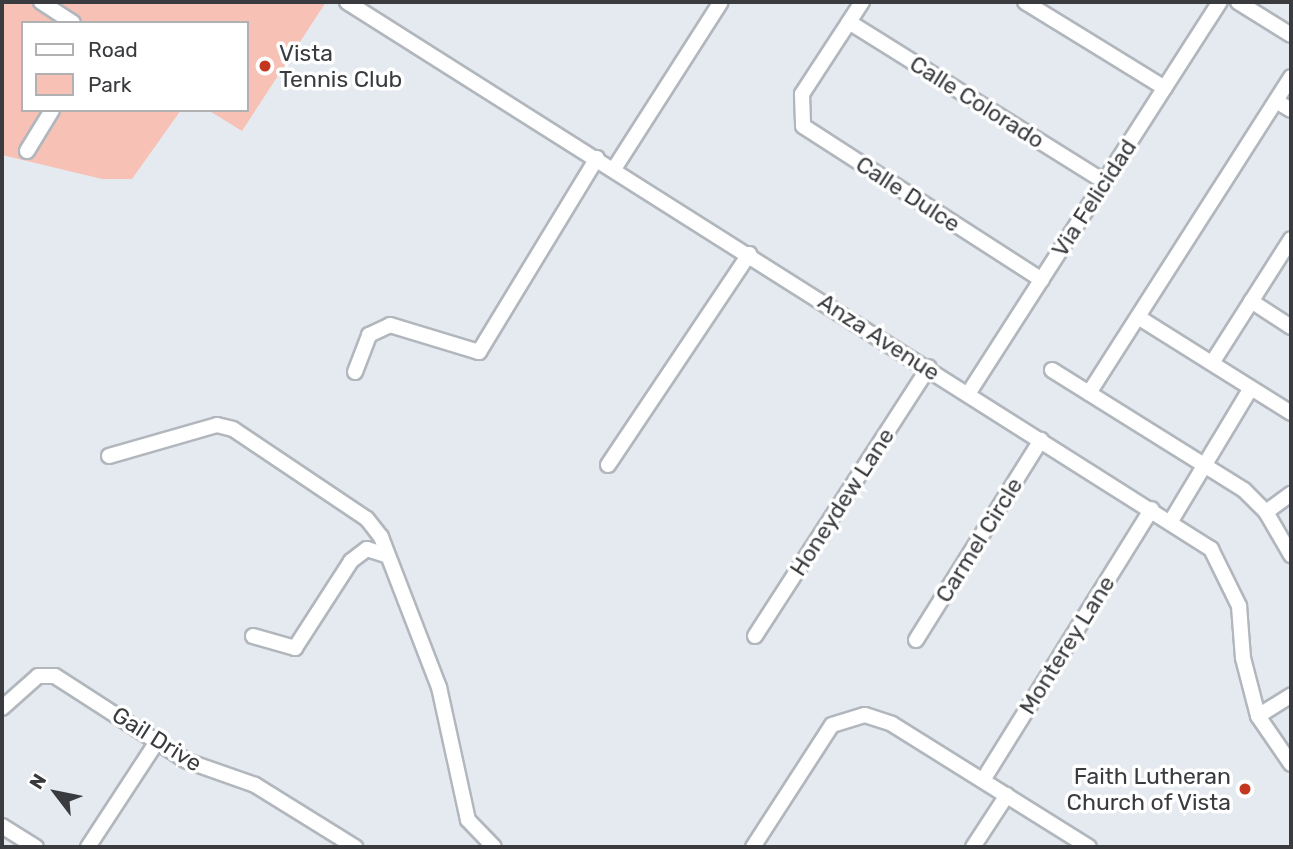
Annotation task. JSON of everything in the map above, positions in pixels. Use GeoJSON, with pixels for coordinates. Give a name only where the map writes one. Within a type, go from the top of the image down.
{"type":"FeatureCollection","features":[{"type":"Feature","properties":{"kind":"street","name":"Anza Avenue"},"geometry":{"type":"LineString","coordinates":[[347,2],[929,367],[1211,549],[1230,576],[1258,716],[1288,755]]}},
{"type":"Feature","properties":{"kind":"street"},"geometry":{"type":"LineString","coordinates":[[614,169],[722,2]]}},
{"type":"Feature","properties":{"kind":"street"},"geometry":{"type":"LineString","coordinates":[[849,22],[862,2]]}},
{"type":"Feature","properties":{"kind":"street"},"geometry":{"type":"LineString","coordinates":[[1025,2],[1165,88]]}},
{"type":"Feature","properties":{"kind":"street","name":"Via Felicidad"},"geometry":{"type":"LineString","coordinates":[[968,394],[1220,2]]}},
{"type":"Feature","properties":{"kind":"street"},"geometry":{"type":"LineString","coordinates":[[1238,2],[1291,35]]}},
{"type":"Feature","properties":{"kind":"street"},"geometry":{"type":"LineString","coordinates":[[45,3],[70,21]]}},
{"type":"Feature","properties":{"kind":"street","name":"Calle Dulce"},"geometry":{"type":"LineString","coordinates":[[849,22],[802,94],[803,126],[1042,280]]}},
{"type":"Feature","properties":{"kind":"street","name":"Calle Colorado"},"geometry":{"type":"LineString","coordinates":[[849,22],[1105,182]]}},
{"type":"Feature","properties":{"kind":"street"},"geometry":{"type":"LineString","coordinates":[[1089,393],[1291,77]]}},
{"type":"Feature","properties":{"kind":"street"},"geometry":{"type":"LineString","coordinates":[[1276,101],[1291,110]]}},
{"type":"Feature","properties":{"kind":"street"},"geometry":{"type":"LineString","coordinates":[[27,151],[51,112]]}},
{"type":"Feature","properties":{"kind":"street"},"geometry":{"type":"LineString","coordinates":[[355,372],[369,335],[390,325],[479,352],[597,159]]}},
{"type":"Feature","properties":{"kind":"street"},"geometry":{"type":"LineString","coordinates":[[1212,363],[1291,239]]}},
{"type":"Feature","properties":{"kind":"street"},"geometry":{"type":"LineString","coordinates":[[608,465],[749,254]]}},
{"type":"Feature","properties":{"kind":"street"},"geometry":{"type":"LineString","coordinates":[[1251,301],[1291,327]]}},
{"type":"Feature","properties":{"kind":"street"},"geometry":{"type":"LineString","coordinates":[[1138,317],[1291,413]]}},
{"type":"Feature","properties":{"kind":"street","name":"Honeydew Lane"},"geometry":{"type":"LineString","coordinates":[[755,636],[929,367]]}},
{"type":"Feature","properties":{"kind":"street"},"geometry":{"type":"LineString","coordinates":[[1052,370],[1205,466],[1266,512],[1291,555]]}},
{"type":"Feature","properties":{"kind":"street"},"geometry":{"type":"LineString","coordinates":[[1171,521],[1251,388]]}},
{"type":"Feature","properties":{"kind":"street"},"geometry":{"type":"LineString","coordinates":[[109,456],[216,425],[233,429],[367,519],[385,555],[439,687],[463,808],[494,847]]}},
{"type":"Feature","properties":{"kind":"street","name":"Carmel Circle"},"geometry":{"type":"LineString","coordinates":[[916,640],[1041,440]]}},
{"type":"Feature","properties":{"kind":"street"},"geometry":{"type":"LineString","coordinates":[[1266,512],[1291,494]]}},
{"type":"Feature","properties":{"kind":"street","name":"Monterey Lane"},"geometry":{"type":"LineString","coordinates":[[983,780],[1152,509]]}},
{"type":"Feature","properties":{"kind":"street"},"geometry":{"type":"LineString","coordinates":[[253,636],[295,649],[351,561],[367,549],[385,555]]}},
{"type":"Feature","properties":{"kind":"street","name":"Gail Drive"},"geometry":{"type":"LineString","coordinates":[[2,708],[38,676],[55,676],[200,768],[256,785],[355,847]]}},
{"type":"Feature","properties":{"kind":"street"},"geometry":{"type":"LineString","coordinates":[[1258,716],[1291,695]]}},
{"type":"Feature","properties":{"kind":"street"},"geometry":{"type":"LineString","coordinates":[[753,847],[821,739],[847,717],[892,724],[1089,847]]}},
{"type":"Feature","properties":{"kind":"street"},"geometry":{"type":"LineString","coordinates":[[88,847],[158,740]]}},
{"type":"Feature","properties":{"kind":"street"},"geometry":{"type":"LineString","coordinates":[[973,847],[1007,795]]}},
{"type":"Feature","properties":{"kind":"street"},"geometry":{"type":"LineString","coordinates":[[2,826],[36,847]]}},
{"type":"Feature","properties":{"kind":"green space","name":"Vista Tennis Club"},"geometry":{"type":"Polygon","coordinates":[[[2,2],[326,2],[242,131],[211,112],[248,112],[248,21],[21,21],[21,112],[180,112],[132,179],[102,179],[2,155],[2,2]]]}},
{"type":"Feature","properties":{"kind":"place","name":"Vista Tennis Club"},"geometry":{"type":"Point","coordinates":[265,66]}},
{"type":"Feature","properties":{"kind":"place","name":"Faith Lutheran Church of Vista"},"geometry":{"type":"Point","coordinates":[1245,789]}}]}
